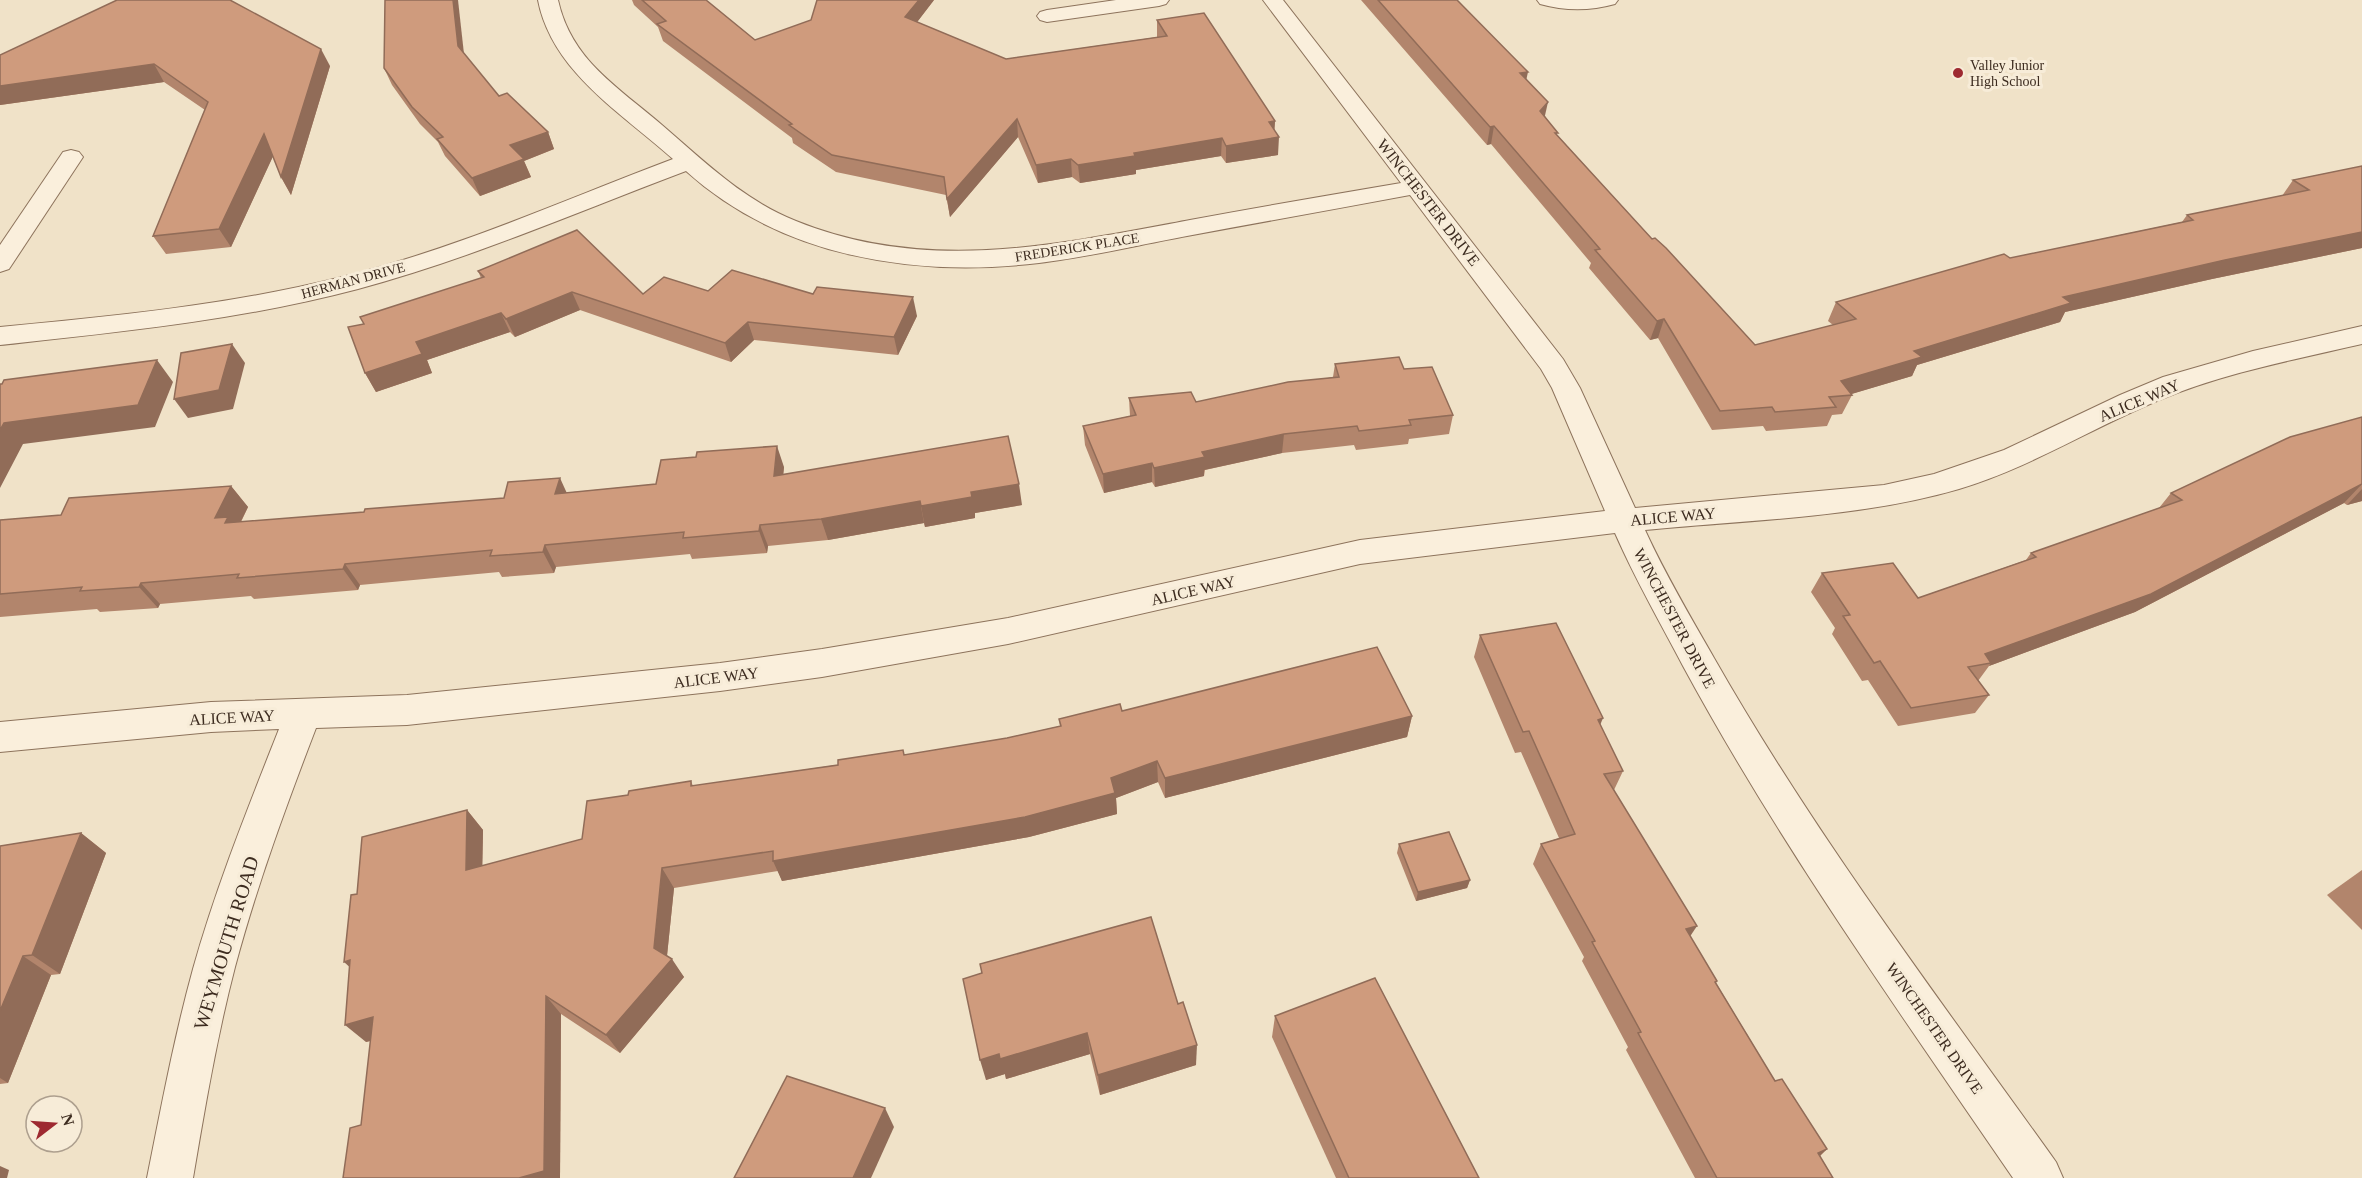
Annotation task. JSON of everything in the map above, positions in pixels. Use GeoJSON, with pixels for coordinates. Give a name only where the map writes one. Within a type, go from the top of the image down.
{"type":"FeatureCollection","features":[{"type":"Feature","properties":{"kind":"street","name":"FREDERICK PLACE"},"geometry":{"type":"LineString","coordinates":[[548,0],[554,26],[574,58],[590,75],[690,161],[752,210],[805,234],[835,243],[891,254],[960,258],[1040,255],[1416,187]]}},
{"type":"Feature","properties":{"kind":"street"},"geometry":{"type":"LineString","coordinates":[[1047,16],[1159,0]]}},
{"type":"Feature","properties":{"kind":"street","name":"WINCHESTER DRIVE"},"geometry":{"type":"LineString","coordinates":[[1273,0],[1553,365],[1578,414],[1624,520],[1682,634],[1780,801],[1845,899],[2040,1178]]}},
{"type":"Feature","properties":{"kind":"street"},"geometry":{"type":"LineString","coordinates":[[1546,0],[1575,4],[1608,0]]}},
{"type":"Feature","properties":{"kind":"street"},"geometry":{"type":"LineString","coordinates":[[0,264],[71,157]]}},
{"type":"Feature","properties":{"kind":"street","name":"HERMAN DRIVE"},"geometry":{"type":"LineString","coordinates":[[0,336],[222,310],[344,284],[442,255],[690,161]]}},
{"type":"Feature","properties":{"kind":"street","name":"ALICE WAY"},"geometry":{"type":"LineString","coordinates":[[0,737],[211,717],[407,710],[720,677],[822,663],[1020,628],[1360,552],[1624,520],[1849,501],[1918,490],[1966,476],[2016,457],[2147,394],[2189,379],[2232,366],[2362,335]]}},
{"type":"Feature","properties":{"kind":"street","name":"WEYMOUTH ROAD"},"geometry":{"type":"LineString","coordinates":[[170,1178],[194,1053],[215,968],[240,887],[303,714]]}},
{"type":"Feature","properties":{"kind":"building"},"geometry":{"type":"Polygon","coordinates":[[[117,0],[230,0],[321,49],[281,177],[264,134],[219,229],[153,236],[208,102],[154,64],[0,86],[0,55],[117,0]]]}},
{"type":"Feature","properties":{"kind":"building"},"geometry":{"type":"Polygon","coordinates":[[[385,0],[453,0],[458,46],[499,96],[507,93],[548,132],[510,145],[524,159],[472,178],[437,139],[443,137],[412,107],[384,68],[385,0]]]}},
{"type":"Feature","properties":{"kind":"building"},"geometry":{"type":"Polygon","coordinates":[[[642,0],[706,0],[755,40],[811,20],[817,0],[919,0],[905,17],[1006,59],[1167,36],[1157,20],[1204,13],[1275,121],[1269,122],[1279,137],[1226,146],[1222,138],[1078,165],[1071,159],[1036,165],[1017,119],[947,199],[944,177],[832,155],[657,24],[666,21],[642,0]]]}},
{"type":"Feature","properties":{"kind":"building"},"geometry":{"type":"Polygon","coordinates":[[[1378,0],[1457,0],[1528,72],[1520,73],[1548,102],[1540,111],[1558,133],[1555,133],[1652,239],[1655,238],[1666,248],[1755,345],[1856,319],[1836,302],[2004,254],[2010,258],[2193,220],[2187,215],[2309,190],[2293,180],[2362,166],[2362,232],[2063,297],[2071,303],[1914,351],[1922,357],[1841,381],[1852,395],[1829,397],[1836,407],[1775,412],[1772,407],[1720,411],[1664,319],[1657,321],[1595,250],[1600,249],[1494,126],[1490,127],[1378,0]]]}},
{"type":"Feature","properties":{"kind":"building"},"geometry":{"type":"Polygon","coordinates":[[[577,230],[643,294],[664,277],[708,291],[732,270],[813,294],[817,287],[913,297],[894,337],[748,322],[725,343],[572,292],[506,319],[501,313],[416,342],[422,354],[365,373],[348,327],[364,324],[360,317],[484,277],[478,271],[577,230]]]}},
{"type":"Feature","properties":{"kind":"building"},"geometry":{"type":"Polygon","coordinates":[[[232,344],[219,390],[174,399],[181,353],[232,344]]]}},
{"type":"Feature","properties":{"kind":"building"},"geometry":{"type":"Polygon","coordinates":[[[1399,357],[1404,369],[1432,367],[1453,415],[1409,420],[1411,425],[1359,431],[1357,426],[1284,434],[1202,452],[1205,457],[1154,468],[1152,463],[1103,474],[1083,426],[1136,415],[1129,398],[1191,392],[1196,402],[1288,382],[1339,377],[1335,364],[1399,357]]]}},
{"type":"Feature","properties":{"kind":"building"},"geometry":{"type":"Polygon","coordinates":[[[157,360],[138,405],[4,423],[0,430],[0,384],[4,380],[157,360]]]}},
{"type":"Feature","properties":{"kind":"building"},"geometry":{"type":"Polygon","coordinates":[[[2362,417],[2362,484],[2151,594],[1985,654],[1991,663],[1968,667],[1989,695],[1911,708],[1880,661],[1874,663],[1843,616],[1850,615],[1822,573],[1893,563],[1918,598],[2036,557],[2031,553],[2182,500],[2171,493],[2290,437],[2362,417]]]}},
{"type":"Feature","properties":{"kind":"building"},"geometry":{"type":"Polygon","coordinates":[[[1008,436],[1019,484],[971,492],[972,497],[921,506],[920,501],[821,519],[760,525],[759,531],[683,538],[684,532],[545,545],[543,552],[490,556],[492,550],[345,564],[343,569],[237,578],[239,574],[141,583],[139,587],[80,591],[82,587],[0,594],[0,520],[61,515],[69,498],[231,486],[215,518],[228,517],[225,523],[504,498],[508,482],[560,478],[555,494],[656,484],[661,460],[696,457],[697,452],[777,446],[774,476],[1008,436]]]}},
{"type":"Feature","properties":{"kind":"building"},"geometry":{"type":"Polygon","coordinates":[[[1556,623],[1603,718],[1598,720],[1623,771],[1604,774],[1697,926],[1686,929],[1717,981],[1715,982],[1775,1081],[1782,1079],[1827,1149],[1818,1153],[1833,1178],[1717,1178],[1638,1033],[1641,1032],[1592,942],[1595,941],[1541,844],[1575,834],[1529,731],[1523,732],[1480,635],[1556,623]]]}},
{"type":"Feature","properties":{"kind":"building"},"geometry":{"type":"Polygon","coordinates":[[[1377,647],[1412,716],[1165,778],[1157,761],[1111,778],[1115,793],[1025,817],[773,861],[773,851],[662,868],[654,948],[672,959],[606,1035],[546,996],[544,1171],[519,1178],[343,1178],[350,1128],[361,1125],[373,1017],[345,1025],[350,960],[344,962],[351,895],[357,894],[362,837],[467,810],[466,870],[582,839],[587,801],[628,795],[629,791],[691,781],[691,786],[838,765],[838,760],[903,750],[904,755],[1007,738],[1061,726],[1059,719],[1120,704],[1122,711],[1377,647]]]}},
{"type":"Feature","properties":{"kind":"building"},"geometry":{"type":"Polygon","coordinates":[[[1449,832],[1470,880],[1418,892],[1399,844],[1449,832]]]}},
{"type":"Feature","properties":{"kind":"building"},"geometry":{"type":"Polygon","coordinates":[[[81,833],[32,955],[23,956],[0,1011],[0,846],[81,833]]]}},
{"type":"Feature","properties":{"kind":"building"},"geometry":{"type":"Polygon","coordinates":[[[1151,917],[1178,1004],[1183,1002],[1197,1045],[1098,1075],[1087,1033],[1000,1059],[999,1054],[980,1060],[963,979],[982,973],[980,964],[1151,917]]]}},
{"type":"Feature","properties":{"kind":"building"},"geometry":{"type":"Polygon","coordinates":[[[1375,978],[1479,1178],[1349,1178],[1275,1016],[1375,978]]]}},
{"type":"Feature","properties":{"kind":"building"},"geometry":{"type":"Polygon","coordinates":[[[787,1076],[885,1108],[853,1178],[734,1178],[787,1076]]]}},
{"type":"Feature","properties":{"kind":"place","name":"Valley Junior High School"},"geometry":{"type":"Point","coordinates":[1958,73]}}]}
